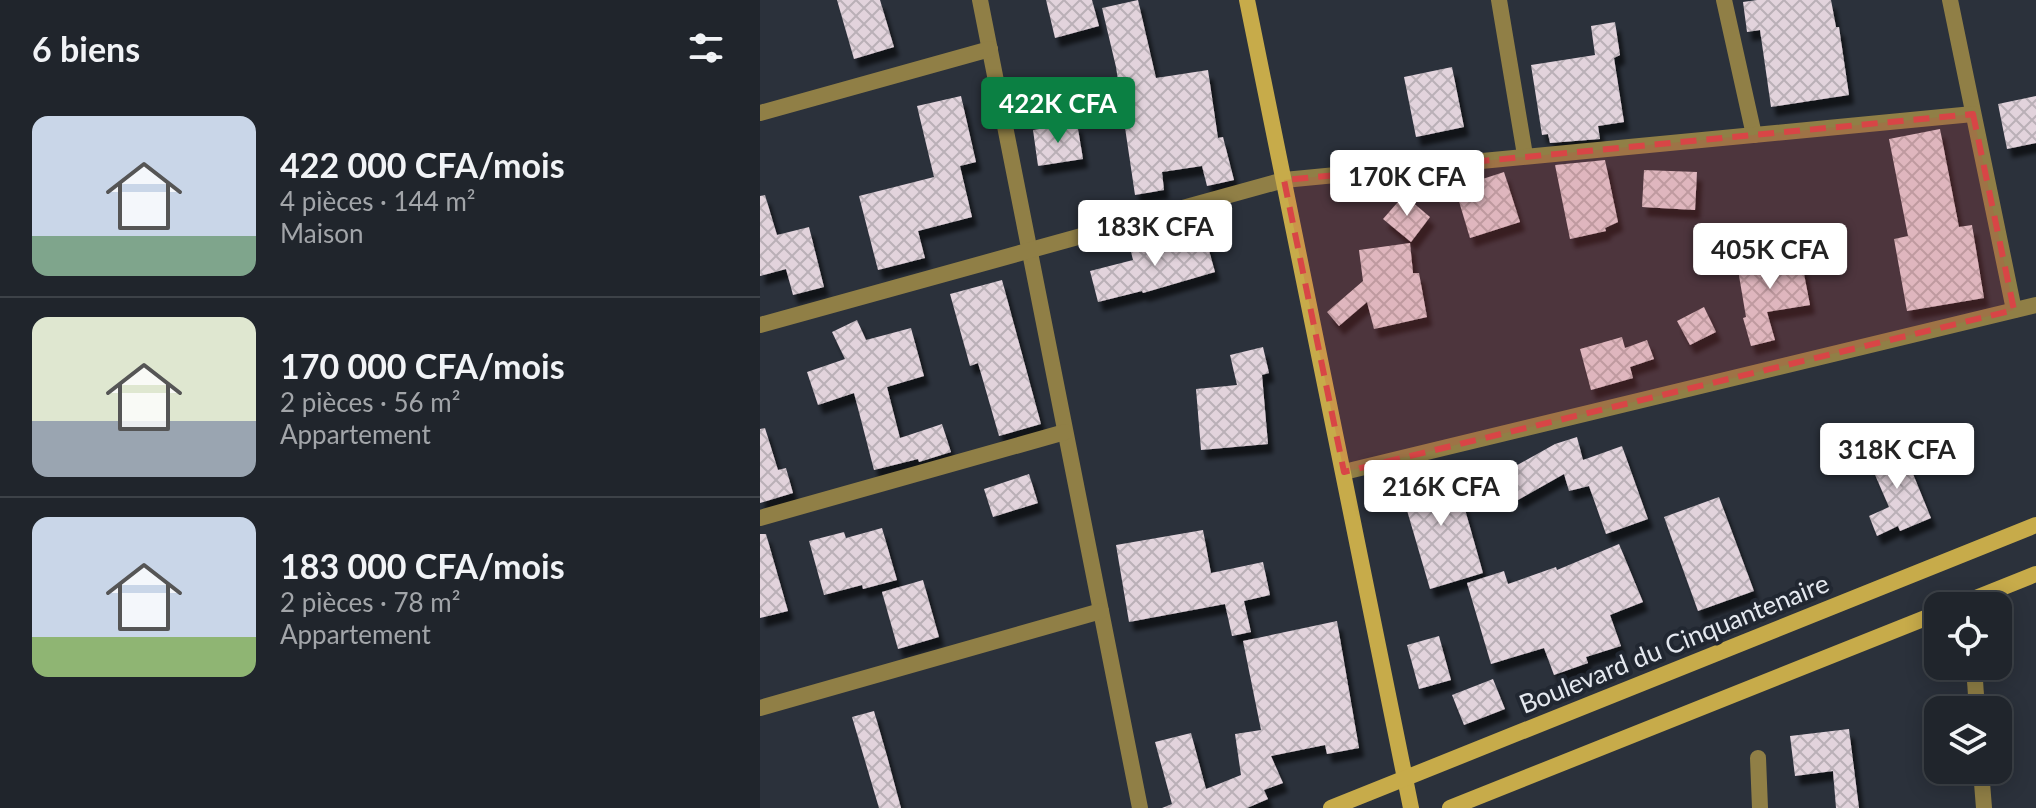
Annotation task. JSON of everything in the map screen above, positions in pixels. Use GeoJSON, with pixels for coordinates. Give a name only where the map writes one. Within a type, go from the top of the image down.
{"type":"FeatureCollection","features":[{"type":"Feature","properties":{"kind":"main road"},"geometry":{"type":"LineString","coordinates":[[1247,0],[1411,808]]}},
{"type":"Feature","properties":{"kind":"main road","name":"Boulevard du Cinquantenaire"},"geometry":{"type":"LineString","coordinates":[[1331,808],[2036,525]]}},
{"type":"Feature","properties":{"kind":"main road"},"geometry":{"type":"LineString","coordinates":[[1993,592],[2036,574]]}},
{"type":"Feature","properties":{"kind":"main road"},"geometry":{"type":"LineString","coordinates":[[1450,808],[1924,619]]}},
{"type":"Feature","properties":{"kind":"street"},"geometry":{"type":"LineString","coordinates":[[980,0],[1140,808]]}},
{"type":"Feature","properties":{"kind":"street"},"geometry":{"type":"LineString","coordinates":[[1499,0],[1525,155]]}},
{"type":"Feature","properties":{"kind":"street"},"geometry":{"type":"LineString","coordinates":[[1724,0],[1754,135]]}},
{"type":"Feature","properties":{"kind":"street"},"geometry":{"type":"LineString","coordinates":[[1950,0],[2014,310]]}},
{"type":"Feature","properties":{"kind":"street"},"geometry":{"type":"LineString","coordinates":[[760,113],[990,49]]}},
{"type":"Feature","properties":{"kind":"street"},"geometry":{"type":"LineString","coordinates":[[760,325],[1284,180],[1973,114]]}},
{"type":"Feature","properties":{"kind":"street"},"geometry":{"type":"LineString","coordinates":[[1344,472],[2036,305]]}},
{"type":"Feature","properties":{"kind":"street"},"geometry":{"type":"LineString","coordinates":[[760,518],[1065,432]]}},
{"type":"Feature","properties":{"kind":"street"},"geometry":{"type":"LineString","coordinates":[[760,708],[1101,611]]}},
{"type":"Feature","properties":{"kind":"street"},"geometry":{"type":"LineString","coordinates":[[1758,758],[1760,808]]}},
{"type":"Feature","properties":{"kind":"street"},"geometry":{"type":"LineString","coordinates":[[1982,784],[1984,808]]}},
{"type":"Feature","properties":{"kind":"highlighted area"},"geometry":{"type":"Polygon","coordinates":[[[1973,114],[2014,310],[1344,472],[1284,180],[1973,114]]]}},
{"type":"Feature","properties":{"kind":"building"},"geometry":{"type":"Polygon","coordinates":[[[837,0],[880,0],[894,47],[854,59],[837,0]]]}},
{"type":"Feature","properties":{"kind":"building"},"geometry":{"type":"Polygon","coordinates":[[[1046,0],[1092,0],[1099,26],[1055,38],[1046,0]]]}},
{"type":"Feature","properties":{"kind":"building"},"geometry":{"type":"Polygon","coordinates":[[[1138,0],[1156,78],[1208,70],[1218,138],[1223,137],[1234,180],[1207,186],[1202,166],[1162,172],[1164,190],[1135,195],[1116,67],[1102,8],[1138,0]]]}},
{"type":"Feature","properties":{"kind":"building"},"geometry":{"type":"Polygon","coordinates":[[[1831,0],[1836,27],[1839,27],[1849,95],[1771,107],[1760,30],[1747,32],[1743,2],[1831,0]]]}},
{"type":"Feature","properties":{"kind":"building"},"geometry":{"type":"Polygon","coordinates":[[[1615,22],[1620,55],[1614,58],[1624,122],[1598,126],[1600,139],[1550,143],[1548,134],[1542,135],[1531,65],[1595,55],[1591,26],[1615,22]]]}},
{"type":"Feature","properties":{"kind":"building"},"geometry":{"type":"Polygon","coordinates":[[[1452,67],[1464,127],[1416,137],[1404,77],[1452,67]]]}},
{"type":"Feature","properties":{"kind":"building"},"geometry":{"type":"Polygon","coordinates":[[[961,96],[976,162],[960,166],[972,217],[918,231],[925,258],[878,270],[859,196],[934,177],[917,106],[961,96]]]}},
{"type":"Feature","properties":{"kind":"building"},"geometry":{"type":"Polygon","coordinates":[[[2036,96],[2036,143],[2007,149],[1998,104],[2036,96]]]}},
{"type":"Feature","properties":{"kind":"building"},"geometry":{"type":"Polygon","coordinates":[[[1077,123],[1083,159],[1038,166],[1033,130],[1077,123]]]}},
{"type":"Feature","properties":{"kind":"building"},"geometry":{"type":"Polygon","coordinates":[[[1940,129],[1959,227],[1972,225],[1984,298],[1907,311],[1894,239],[1908,236],[1889,139],[1940,129]]]}},
{"type":"Feature","properties":{"kind":"building"},"geometry":{"type":"Polygon","coordinates":[[[1605,160],[1618,222],[1605,228],[1606,231],[1570,239],[1555,165],[1605,160]]]}},
{"type":"Feature","properties":{"kind":"building"},"geometry":{"type":"Polygon","coordinates":[[[1644,170],[1697,172],[1695,210],[1642,207],[1644,170]]]}},
{"type":"Feature","properties":{"kind":"building"},"geometry":{"type":"Polygon","coordinates":[[[1504,172],[1520,222],[1470,238],[1455,188],[1504,172]]]}},
{"type":"Feature","properties":{"kind":"building"},"geometry":{"type":"Polygon","coordinates":[[[765,195],[777,235],[809,227],[824,287],[793,295],[786,269],[760,276],[760,196],[765,195]]]}},
{"type":"Feature","properties":{"kind":"building"},"geometry":{"type":"Polygon","coordinates":[[[1404,195],[1430,217],[1411,242],[1383,219],[1404,195]]]}},
{"type":"Feature","properties":{"kind":"building"},"geometry":{"type":"Polygon","coordinates":[[[1204,232],[1215,272],[1143,293],[1098,302],[1090,271],[1133,260],[1131,252],[1204,232]]]}},
{"type":"Feature","properties":{"kind":"building"},"geometry":{"type":"Polygon","coordinates":[[[1410,243],[1413,273],[1419,273],[1427,317],[1374,329],[1367,302],[1339,326],[1327,312],[1363,281],[1359,250],[1410,243]]]}},
{"type":"Feature","properties":{"kind":"building"},"geometry":{"type":"Polygon","coordinates":[[[1762,253],[1764,262],[1800,253],[1810,305],[1767,312],[1775,340],[1751,346],[1743,318],[1746,317],[1736,258],[1762,253]]]}},
{"type":"Feature","properties":{"kind":"building"},"geometry":{"type":"Polygon","coordinates":[[[1002,280],[1041,424],[999,436],[978,363],[970,366],[950,294],[1002,280]]]}},
{"type":"Feature","properties":{"kind":"building"},"geometry":{"type":"Polygon","coordinates":[[[1704,307],[1716,332],[1690,345],[1677,321],[1704,307]]]}},
{"type":"Feature","properties":{"kind":"building"},"geometry":{"type":"Polygon","coordinates":[[[857,320],[866,340],[911,328],[924,376],[887,387],[900,438],[942,424],[951,452],[919,462],[918,459],[874,470],[854,393],[818,405],[807,372],[845,359],[832,332],[857,320]]]}},
{"type":"Feature","properties":{"kind":"building"},"geometry":{"type":"Polygon","coordinates":[[[1622,337],[1625,348],[1647,340],[1654,359],[1630,367],[1633,378],[1591,390],[1580,349],[1622,337]]]}},
{"type":"Feature","properties":{"kind":"building"},"geometry":{"type":"Polygon","coordinates":[[[1263,347],[1269,373],[1262,375],[1268,444],[1201,450],[1196,389],[1237,385],[1230,355],[1263,347]]]}},
{"type":"Feature","properties":{"kind":"building"},"geometry":{"type":"Polygon","coordinates":[[[765,428],[778,470],[786,468],[793,493],[760,503],[760,429],[765,428]]]}},
{"type":"Feature","properties":{"kind":"building"},"geometry":{"type":"Polygon","coordinates":[[[1577,437],[1583,460],[1622,446],[1648,519],[1606,534],[1589,486],[1569,491],[1564,474],[1518,500],[1508,481],[1517,476],[1512,468],[1555,444],[1577,437]]]}},
{"type":"Feature","properties":{"kind":"building"},"geometry":{"type":"Polygon","coordinates":[[[1900,442],[1931,518],[1900,531],[1898,526],[1877,536],[1869,516],[1889,507],[1866,454],[1900,442]]]}},
{"type":"Feature","properties":{"kind":"building"},"geometry":{"type":"Polygon","coordinates":[[[1453,467],[1483,573],[1430,589],[1399,483],[1453,467]]]}},
{"type":"Feature","properties":{"kind":"building"},"geometry":{"type":"Polygon","coordinates":[[[1029,474],[1038,503],[993,517],[984,489],[1029,474]]]}},
{"type":"Feature","properties":{"kind":"building"},"geometry":{"type":"Polygon","coordinates":[[[1719,497],[1754,591],[1698,611],[1664,517],[1719,497]]]}},
{"type":"Feature","properties":{"kind":"building"},"geometry":{"type":"Polygon","coordinates":[[[882,528],[897,580],[824,595],[809,541],[844,532],[846,538],[882,528]]]}},
{"type":"Feature","properties":{"kind":"building"},"geometry":{"type":"Polygon","coordinates":[[[1203,530],[1211,573],[1263,562],[1270,595],[1244,601],[1251,632],[1232,636],[1225,604],[1129,622],[1116,545],[1203,530]]]}},
{"type":"Feature","properties":{"kind":"building"},"geometry":{"type":"Polygon","coordinates":[[[760,534],[766,534],[788,611],[760,618],[760,534]]]}},
{"type":"Feature","properties":{"kind":"building"},"geometry":{"type":"Polygon","coordinates":[[[1619,544],[1643,602],[1610,615],[1621,646],[1586,657],[1588,663],[1554,675],[1544,648],[1491,664],[1467,583],[1504,571],[1508,584],[1556,567],[1557,570],[1619,544]]]}},
{"type":"Feature","properties":{"kind":"building"},"geometry":{"type":"Polygon","coordinates":[[[923,580],[939,637],[898,649],[882,592],[923,580]]]}},
{"type":"Feature","properties":{"kind":"building"},"geometry":{"type":"Polygon","coordinates":[[[1337,621],[1359,748],[1327,754],[1325,745],[1271,756],[1283,783],[1264,790],[1268,799],[1247,808],[1162,808],[1172,804],[1155,742],[1191,733],[1206,789],[1241,775],[1235,734],[1261,730],[1243,641],[1337,621]]]}},
{"type":"Feature","properties":{"kind":"building"},"geometry":{"type":"Polygon","coordinates":[[[1439,636],[1451,680],[1419,689],[1407,645],[1439,636]]]}},
{"type":"Feature","properties":{"kind":"building"},"geometry":{"type":"Polygon","coordinates":[[[1493,679],[1505,709],[1464,725],[1452,695],[1493,679]]]}},
{"type":"Feature","properties":{"kind":"building"},"geometry":{"type":"Polygon","coordinates":[[[874,711],[901,808],[879,808],[852,717],[874,711]]]}},
{"type":"Feature","properties":{"kind":"building"},"geometry":{"type":"Polygon","coordinates":[[[1849,729],[1859,808],[1836,808],[1833,771],[1795,776],[1790,736],[1849,729]]]}}]}
